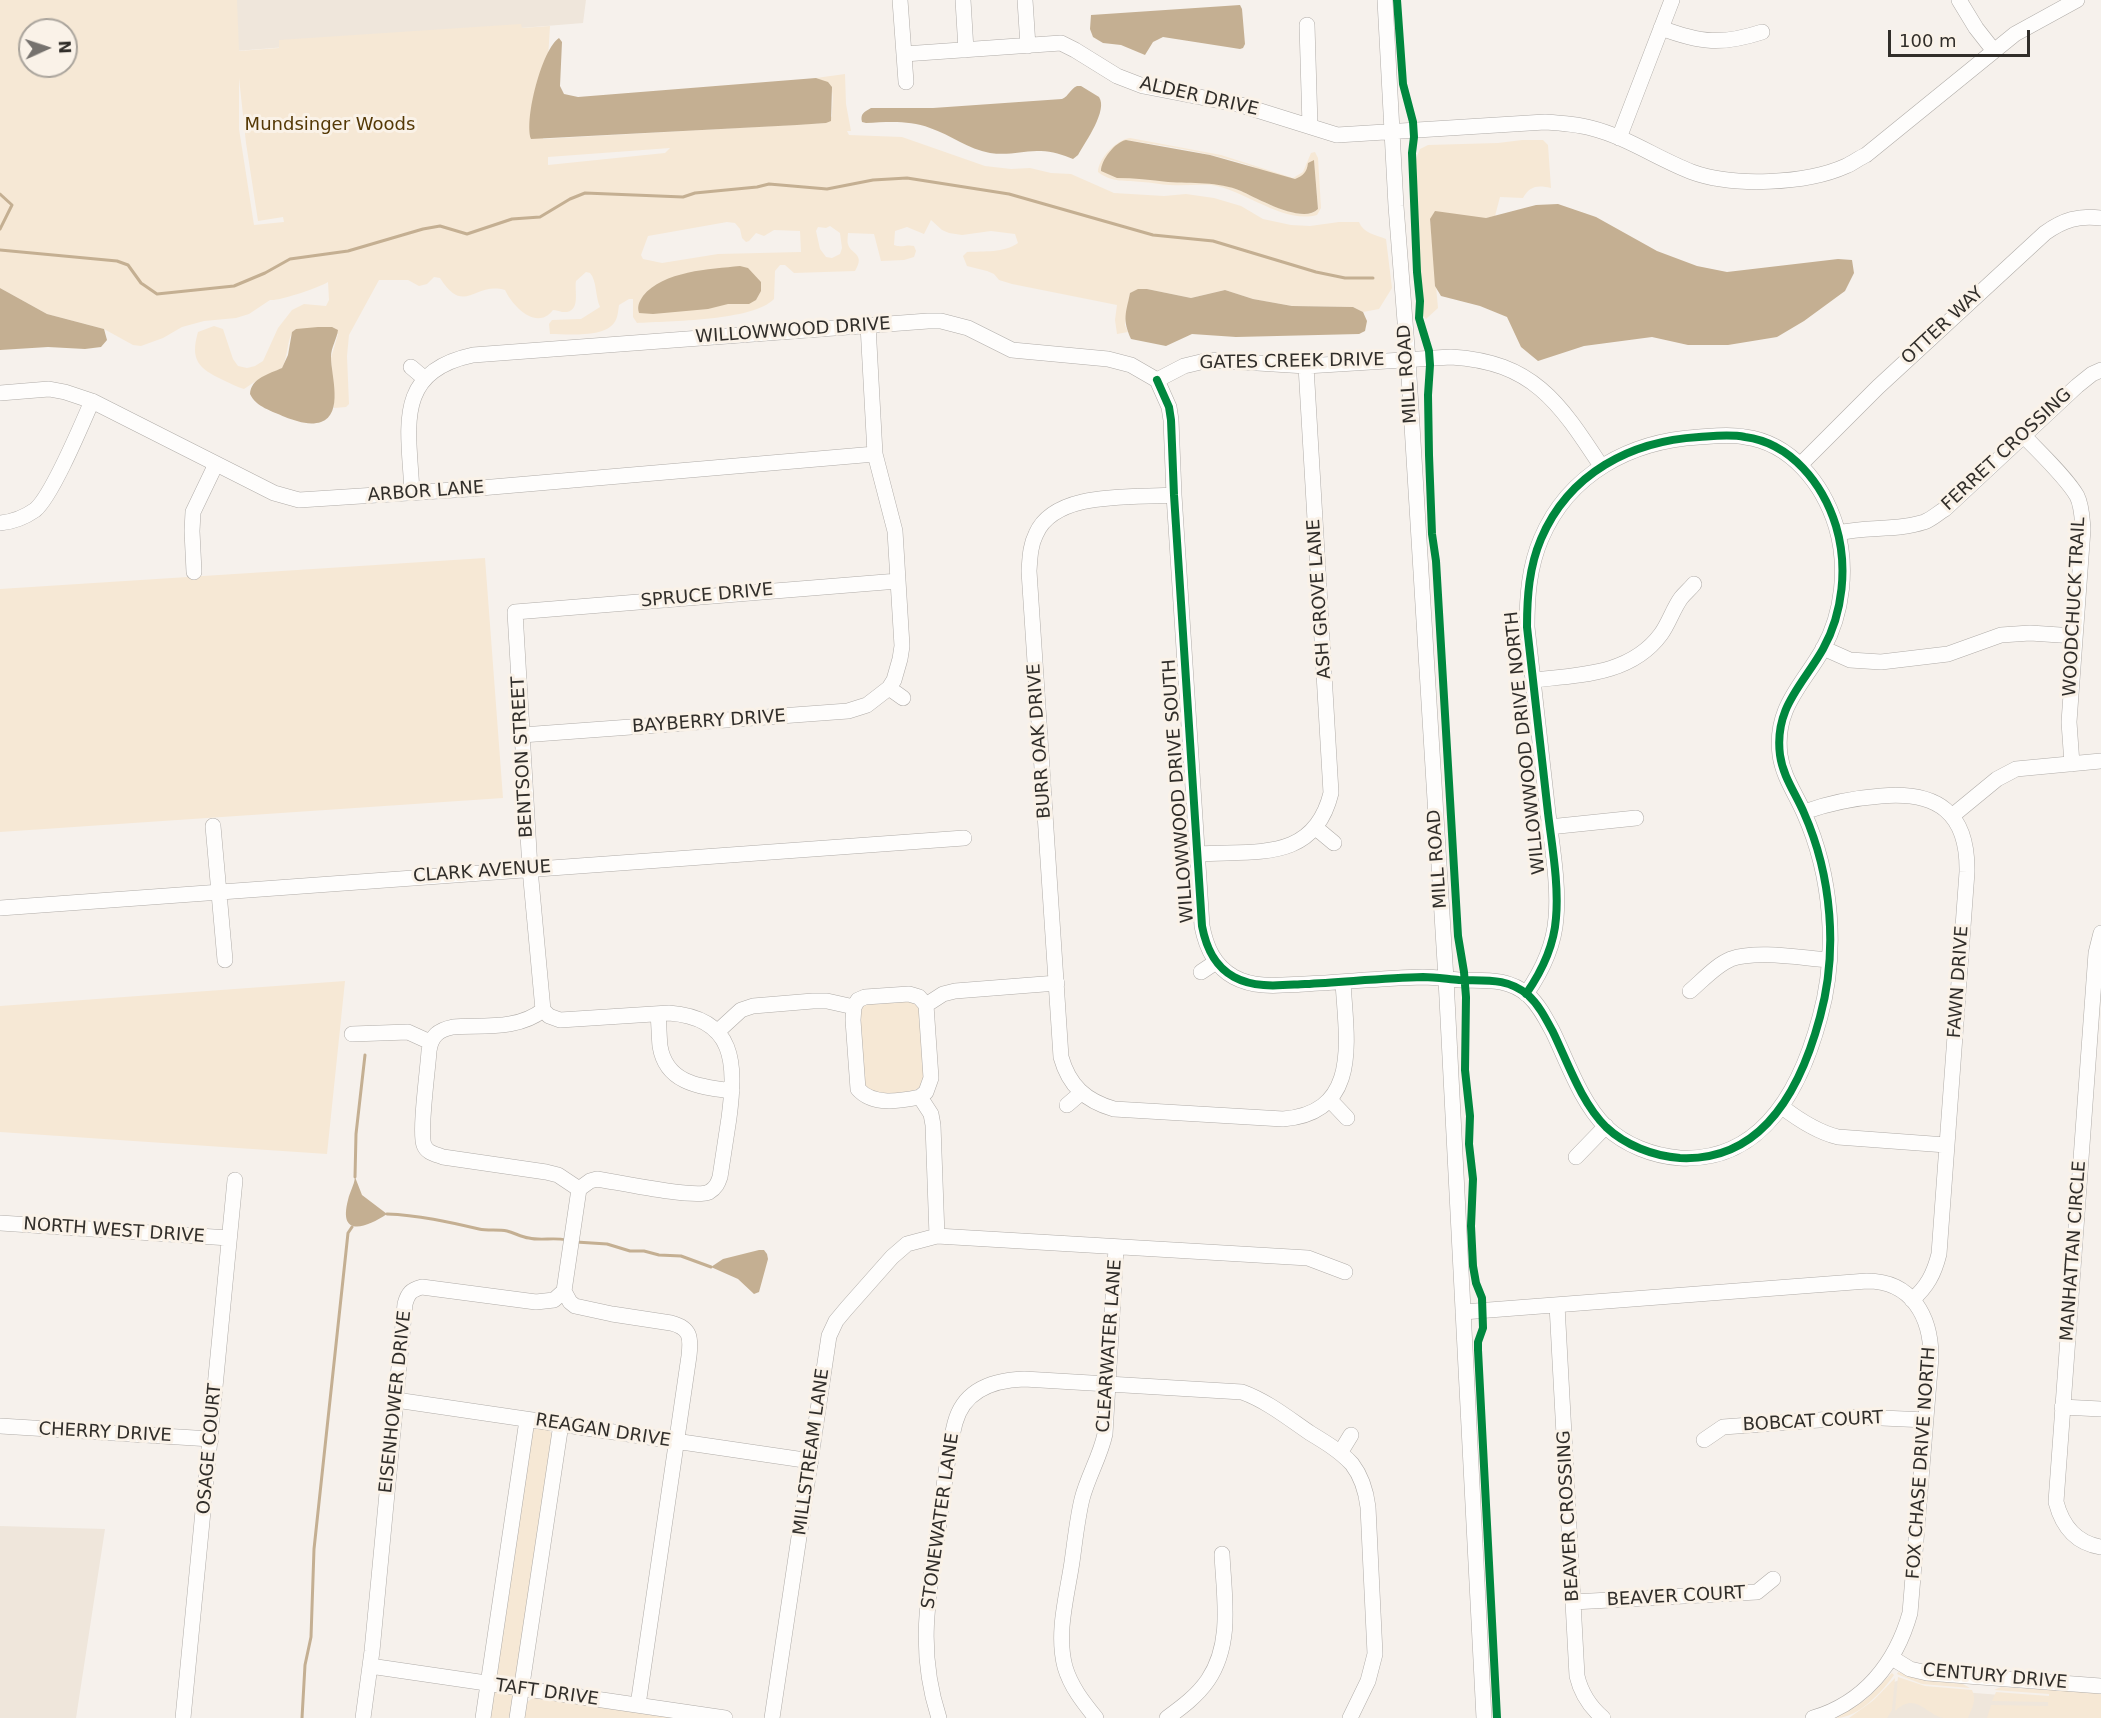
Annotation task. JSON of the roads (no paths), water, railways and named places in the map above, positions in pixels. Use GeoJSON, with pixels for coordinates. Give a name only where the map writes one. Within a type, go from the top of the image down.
{"type":"FeatureCollection","features":[{"type":"Feature","properties":{"kind":"street"},"geometry":{"type":"LineString","coordinates":[[900,0],[906,82]]}},
{"type":"Feature","properties":{"kind":"street"},"geometry":{"type":"LineString","coordinates":[[963,0],[966,50]]}},
{"type":"Feature","properties":{"kind":"street"},"geometry":{"type":"LineString","coordinates":[[1025,0],[1028,45]]}},
{"type":"Feature","properties":{"kind":"street","name":"MILL ROAD"},"geometry":{"type":"LineString","coordinates":[[1385,0],[1396,206],[1408,360],[1446,979],[1484,1718]]}},
{"type":"Feature","properties":{"kind":"street"},"geometry":{"type":"LineString","coordinates":[[1620,138],[1672,0]]}},
{"type":"Feature","properties":{"kind":"street"},"geometry":{"type":"LineString","coordinates":[[1959,0],[1976,28],[1994,51]]}},
{"type":"Feature","properties":{"kind":"street","name":"ALDER DRIVE"},"geometry":{"type":"LineString","coordinates":[[904,54],[1061,43],[1117,76],[1143,86],[1241,105],[1337,135],[1545,122],[1568,123],[1590,127],[1620,138],[1689,171],[1722,180],[1763,181],[1823,174],[1846,166],[1866,155],[2026,27],[2077,0]]}},
{"type":"Feature","properties":{"kind":"street"},"geometry":{"type":"LineString","coordinates":[[1306,25],[1310,126]]}},
{"type":"Feature","properties":{"kind":"street"},"geometry":{"type":"LineString","coordinates":[[1661,28],[1706,42],[1738,40],[1762,32]]}},
{"type":"Feature","properties":{"kind":"street","name":"OTTER WAY"},"geometry":{"type":"LineString","coordinates":[[1801,464],[1878,387],[2045,233],[2069,219],[2085,216],[2101,218]]}},
{"type":"Feature","properties":{"kind":"street","name":"WILLOWWOOD DRIVE"},"geometry":{"type":"LineString","coordinates":[[424,378],[447,362],[473,355],[941,321],[968,328],[1012,350],[1108,359],[1131,365],[1158,380]]}},
{"type":"Feature","properties":{"kind":"street"},"geometry":{"type":"LineString","coordinates":[[868,325],[875,454],[895,531],[902,646],[894,680],[889,688],[903,698]]}},
{"type":"Feature","properties":{"kind":"street","name":"GATES CREEK DRIVE"},"geometry":{"type":"LineString","coordinates":[[1158,380],[1199,361],[1306,366],[1450,357],[1490,362],[1524,377],[1544,391],[1560,407],[1601,466]]}},
{"type":"Feature","properties":{"kind":"street","name":"ASH GROVE LANE"},"geometry":{"type":"LineString","coordinates":[[1306,366],[1332,784],[1326,813],[1316,828]]}},
{"type":"Feature","properties":{"kind":"street"},"geometry":{"type":"LineString","coordinates":[[411,367],[424,378],[415,393],[408,423],[412,492]]}},
{"type":"Feature","properties":{"kind":"street","name":"FERRET CROSSING"},"geometry":{"type":"LineString","coordinates":[[1838,533],[1853,529],[1909,526],[1927,521],[1945,509],[2077,386],[2101,370]]}},
{"type":"Feature","properties":{"kind":"street","name":"WILLOWWOOD DRIVE SOUTH"},"geometry":{"type":"LineString","coordinates":[[1158,380],[1169,407],[1171,420],[1202,926],[1205,940],[1216,962],[1233,977],[1252,984],[1425,977],[1446,979]]}},
{"type":"Feature","properties":{"kind":"street","name":"ARBOR LANE"},"geometry":{"type":"LineString","coordinates":[[0,393],[49,389],[92,401],[274,493],[299,500],[469,489],[875,454]]}},
{"type":"Feature","properties":{"kind":"street"},"geometry":{"type":"LineString","coordinates":[[0,523],[10,522],[36,509],[49,490],[92,401]]}},
{"type":"Feature","properties":{"kind":"street","name":"WILLOWWOOD DRIVE NORTH"},"geometry":{"type":"LineString","coordinates":[[1446,979],[1504,982],[1526,994],[1540,1009],[1588,1103],[1606,1126],[1619,1137],[1646,1151],[1665,1156],[1702,1157],[1724,1152],[1741,1145],[1756,1134],[1782,1107],[1811,1047],[1821,1015],[1829,960],[1828,901],[1821,864],[1804,812],[1788,783],[1780,756],[1780,733],[1787,704],[1823,648],[1836,615],[1841,596],[1842,572],[1838,533],[1826,500],[1801,464],[1767,442],[1725,435],[1683,438],[1636,449],[1601,466],[1569,495],[1541,537],[1533,563],[1527,601],[1527,627],[1550,827],[1556,920],[1552,943],[1544,963],[1526,994]]}},
{"type":"Feature","properties":{"kind":"street","name":"WOODCHUCK TRAIL"},"geometry":{"type":"LineString","coordinates":[[2023,435],[2077,496],[2082,512],[2083,529],[2069,722],[2072,764]]}},
{"type":"Feature","properties":{"kind":"street"},"geometry":{"type":"LineString","coordinates":[[194,572],[193,512],[216,464]]}},
{"type":"Feature","properties":{"kind":"street","name":"BURR OAK DRIVE"},"geometry":{"type":"LineString","coordinates":[[1174,495],[1092,500],[1070,504],[1051,516],[1036,531],[1030,550],[1029,571],[1061,1058],[1067,1075],[1081,1093],[1096,1104],[1114,1109],[1283,1119],[1304,1115],[1330,1100]]}},
{"type":"Feature","properties":{"kind":"street","name":"SPRUCE DRIVE"},"geometry":{"type":"LineString","coordinates":[[515,612],[898,581]]}},
{"type":"Feature","properties":{"kind":"street"},"geometry":{"type":"LineString","coordinates":[[1533,680],[1593,674],[1628,662],[1659,637],[1671,620],[1680,599],[1694,584]]}},
{"type":"Feature","properties":{"kind":"street","name":"BENTSON STREET"},"geometry":{"type":"LineString","coordinates":[[515,612],[530,869],[543,1010]]}},
{"type":"Feature","properties":{"kind":"street"},"geometry":{"type":"LineString","coordinates":[[1823,648],[1850,660],[1881,662],[1948,654],[2001,635],[2030,633],[2075,636]]}},
{"type":"Feature","properties":{"kind":"street","name":"BAYBERRY DRIVE"},"geometry":{"type":"LineString","coordinates":[[522,735],[848,711],[867,705],[889,688]]}},
{"type":"Feature","properties":{"kind":"street"},"geometry":{"type":"LineString","coordinates":[[1952,816],[2006,773],[2028,767],[2101,761]]}},
{"type":"Feature","properties":{"kind":"street","name":"FAWN DRIVE"},"geometry":{"type":"LineString","coordinates":[[1804,812],[1843,800],[1912,795],[1941,806],[1952,816],[1965,840],[1967,856],[1939,1254],[1928,1284],[1912,1300]]}},
{"type":"Feature","properties":{"kind":"street"},"geometry":{"type":"LineString","coordinates":[[1550,827],[1636,818]]}},
{"type":"Feature","properties":{"kind":"street"},"geometry":{"type":"LineString","coordinates":[[213,826],[225,960]]}},
{"type":"Feature","properties":{"kind":"street"},"geometry":{"type":"LineString","coordinates":[[1198,854],[1285,847],[1303,840],[1316,828],[1334,843]]}},
{"type":"Feature","properties":{"kind":"street","name":"CLARK AVENUE"},"geometry":{"type":"LineString","coordinates":[[0,908],[964,838]]}},
{"type":"Feature","properties":{"kind":"street","name":"MANHATTAN CIRCLE"},"geometry":{"type":"LineString","coordinates":[[2101,933],[2096,953],[2056,1502],[2063,1534],[2101,1547]]}},
{"type":"Feature","properties":{"kind":"street"},"geometry":{"type":"LineString","coordinates":[[1690,991],[1719,966],[1731,959],[1764,956],[1829,960]]}},
{"type":"Feature","properties":{"kind":"street"},"geometry":{"type":"LineString","coordinates":[[1201,972],[1216,962]]}},
{"type":"Feature","properties":{"kind":"street"},"geometry":{"type":"LineString","coordinates":[[1343,982],[1346,1065],[1341,1083],[1330,1100],[1347,1118]]}},
{"type":"Feature","properties":{"kind":"street"},"geometry":{"type":"LineString","coordinates":[[926,1005],[943,994],[955,991],[1057,983]]}},
{"type":"Feature","properties":{"kind":"street"},"geometry":{"type":"LineString","coordinates":[[909,994],[919,997],[926,1005],[930,1080],[926,1092],[920,1097],[871,1100],[858,1089],[853,1020],[854,1007],[858,1000],[865,997],[909,994]]}},
{"type":"Feature","properties":{"kind":"street"},"geometry":{"type":"LineString","coordinates":[[717,1032],[741,1010],[753,1006],[813,1000],[854,1007]]}},
{"type":"Feature","properties":{"kind":"street"},"geometry":{"type":"LineString","coordinates":[[579,1189],[558,1175],[431,1153],[424,1147],[422,1138],[430,1042],[442,1029],[520,1023],[543,1010],[549,1016],[560,1020],[685,1014],[700,1019],[717,1032],[728,1049],[734,1074],[717,1186],[710,1192],[692,1193],[597,1179],[583,1184],[579,1189],[564,1291],[570,1302],[575,1305],[610,1314],[681,1325],[688,1333],[691,1342],[638,1705]]}},
{"type":"Feature","properties":{"kind":"street"},"geometry":{"type":"LineString","coordinates":[[658,1014],[660,1047],[664,1060],[673,1073],[697,1086],[732,1091]]}},
{"type":"Feature","properties":{"kind":"street"},"geometry":{"type":"LineString","coordinates":[[352,1034],[408,1032],[430,1042]]}},
{"type":"Feature","properties":{"kind":"street"},"geometry":{"type":"LineString","coordinates":[[1067,1105],[1081,1093]]}},
{"type":"Feature","properties":{"kind":"street"},"geometry":{"type":"LineString","coordinates":[[920,1097],[931,1114],[933,1125],[937,1236]]}},
{"type":"Feature","properties":{"kind":"street"},"geometry":{"type":"LineString","coordinates":[[1782,1107],[1824,1134],[1946,1145]]}},
{"type":"Feature","properties":{"kind":"street"},"geometry":{"type":"LineString","coordinates":[[1576,1157],[1606,1126]]}},
{"type":"Feature","properties":{"kind":"street","name":"OSAGE COURT"},"geometry":{"type":"LineString","coordinates":[[183,1718],[235,1180]]}},
{"type":"Feature","properties":{"kind":"street","name":"NORTH WEST DRIVE"},"geometry":{"type":"LineString","coordinates":[[0,1223],[229,1238]]}},
{"type":"Feature","properties":{"kind":"street","name":"MILLSTREAM LANE"},"geometry":{"type":"LineString","coordinates":[[772,1718],[829,1336],[836,1321],[892,1257],[907,1244],[937,1236],[1308,1258],[1345,1272]]}},
{"type":"Feature","properties":{"kind":"street","name":"CLEARWATER LANE"},"geometry":{"type":"LineString","coordinates":[[1096,1718],[1072,1686],[1065,1667],[1062,1644],[1063,1619],[1078,1518],[1088,1482],[1102,1451],[1105,1434],[1116,1248]]}},
{"type":"Feature","properties":{"kind":"street","name":"FOX CHASE DRIVE NORTH"},"geometry":{"type":"LineString","coordinates":[[1463,1312],[1867,1281],[1891,1285],[1912,1300],[1926,1320],[1931,1340],[1912,1604],[1906,1629],[1886,1668],[1850,1702],[1813,1718]]}},
{"type":"Feature","properties":{"kind":"street","name":"EISENHOWER DRIVE"},"geometry":{"type":"LineString","coordinates":[[363,1718],[407,1296],[412,1289],[422,1287],[536,1302],[554,1300],[564,1291]]}},
{"type":"Feature","properties":{"kind":"street","name":"BEAVER CROSSING"},"geometry":{"type":"LineString","coordinates":[[1557,1305],[1579,1682],[1586,1700],[1603,1718]]}},
{"type":"Feature","properties":{"kind":"street","name":"STONEWATER LANE"},"geometry":{"type":"LineString","coordinates":[[939,1718],[931,1694],[925,1652],[927,1603],[956,1418],[966,1401],[982,1388],[1001,1380],[1024,1379],[1242,1392],[1272,1407],[1340,1453],[1352,1464],[1361,1477],[1366,1492],[1375,1654],[1368,1681],[1350,1718]]}},
{"type":"Feature","properties":{"kind":"street","name":"REAGAN DRIVE"},"geometry":{"type":"LineString","coordinates":[[396,1400],[811,1461]]}},
{"type":"Feature","properties":{"kind":"street"},"geometry":{"type":"LineString","coordinates":[[2062,1407],[2101,1409]]}},
{"type":"Feature","properties":{"kind":"street","name":"BOBCAT COURT"},"geometry":{"type":"LineString","coordinates":[[1704,1440],[1723,1427],[1860,1417],[1926,1420]]}},
{"type":"Feature","properties":{"kind":"street"},"geometry":{"type":"LineString","coordinates":[[483,1718],[526,1420]]}},
{"type":"Feature","properties":{"kind":"street"},"geometry":{"type":"LineString","coordinates":[[518,1718],[561,1424]]}},
{"type":"Feature","properties":{"kind":"street","name":"CHERRY DRIVE"},"geometry":{"type":"LineString","coordinates":[[0,1426],[211,1439]]}},
{"type":"Feature","properties":{"kind":"street"},"geometry":{"type":"LineString","coordinates":[[1340,1453],[1351,1435]]}},
{"type":"Feature","properties":{"kind":"street"},"geometry":{"type":"LineString","coordinates":[[1167,1718],[1192,1699],[1207,1682],[1224,1644],[1222,1554]]}},
{"type":"Feature","properties":{"kind":"street","name":"BEAVER COURT"},"geometry":{"type":"LineString","coordinates":[[1573,1602],[1757,1592],[1773,1579]]}},
{"type":"Feature","properties":{"kind":"street","name":"CENTURY DRIVE"},"geometry":{"type":"LineString","coordinates":[[1892,1658],[1910,1669],[1927,1673],[2101,1686]]}},
{"type":"Feature","properties":{"kind":"street","name":"TAFT DRIVE"},"geometry":{"type":"LineString","coordinates":[[370,1666],[724,1718]]}},
{"type":"Feature","properties":{"kind":"waterway"},"geometry":{"type":"LineString","coordinates":[[0,250],[117,261],[128,265],[141,283],[157,294],[234,286],[290,259],[348,251],[423,229],[440,226],[467,234],[512,219],[540,217],[585,193],[683,197],[695,193],[769,184],[827,189],[873,180],[907,178],[1009,194],[1153,235],[1213,241],[1316,272],[1345,278],[1373,278]]}},
{"type":"Feature","properties":{"kind":"waterway"},"geometry":{"type":"LineString","coordinates":[[0,194],[12,205],[0,229]]}},
{"type":"Feature","properties":{"kind":"waterway"},"geometry":{"type":"LineString","coordinates":[[355,1177],[356,1134],[365,1055]]}},
{"type":"Feature","properties":{"kind":"waterway"},"geometry":{"type":"LineString","coordinates":[[387,1214],[422,1217],[482,1230],[507,1231],[534,1239],[566,1240]]}},
{"type":"Feature","properties":{"kind":"waterway"},"geometry":{"type":"LineString","coordinates":[[302,1718],[305,1665],[311,1637],[314,1549],[348,1233],[352,1227]]}},
{"type":"Feature","properties":{"kind":"waterway"},"geometry":{"type":"LineString","coordinates":[[576,1242],[607,1244],[630,1251],[681,1256],[711,1267]]}},
{"type":"Feature","properties":{"kind":"park label","name":"Mundsinger Woods"},"geometry":{"type":"Point","coordinates":[330,125]}}]}
